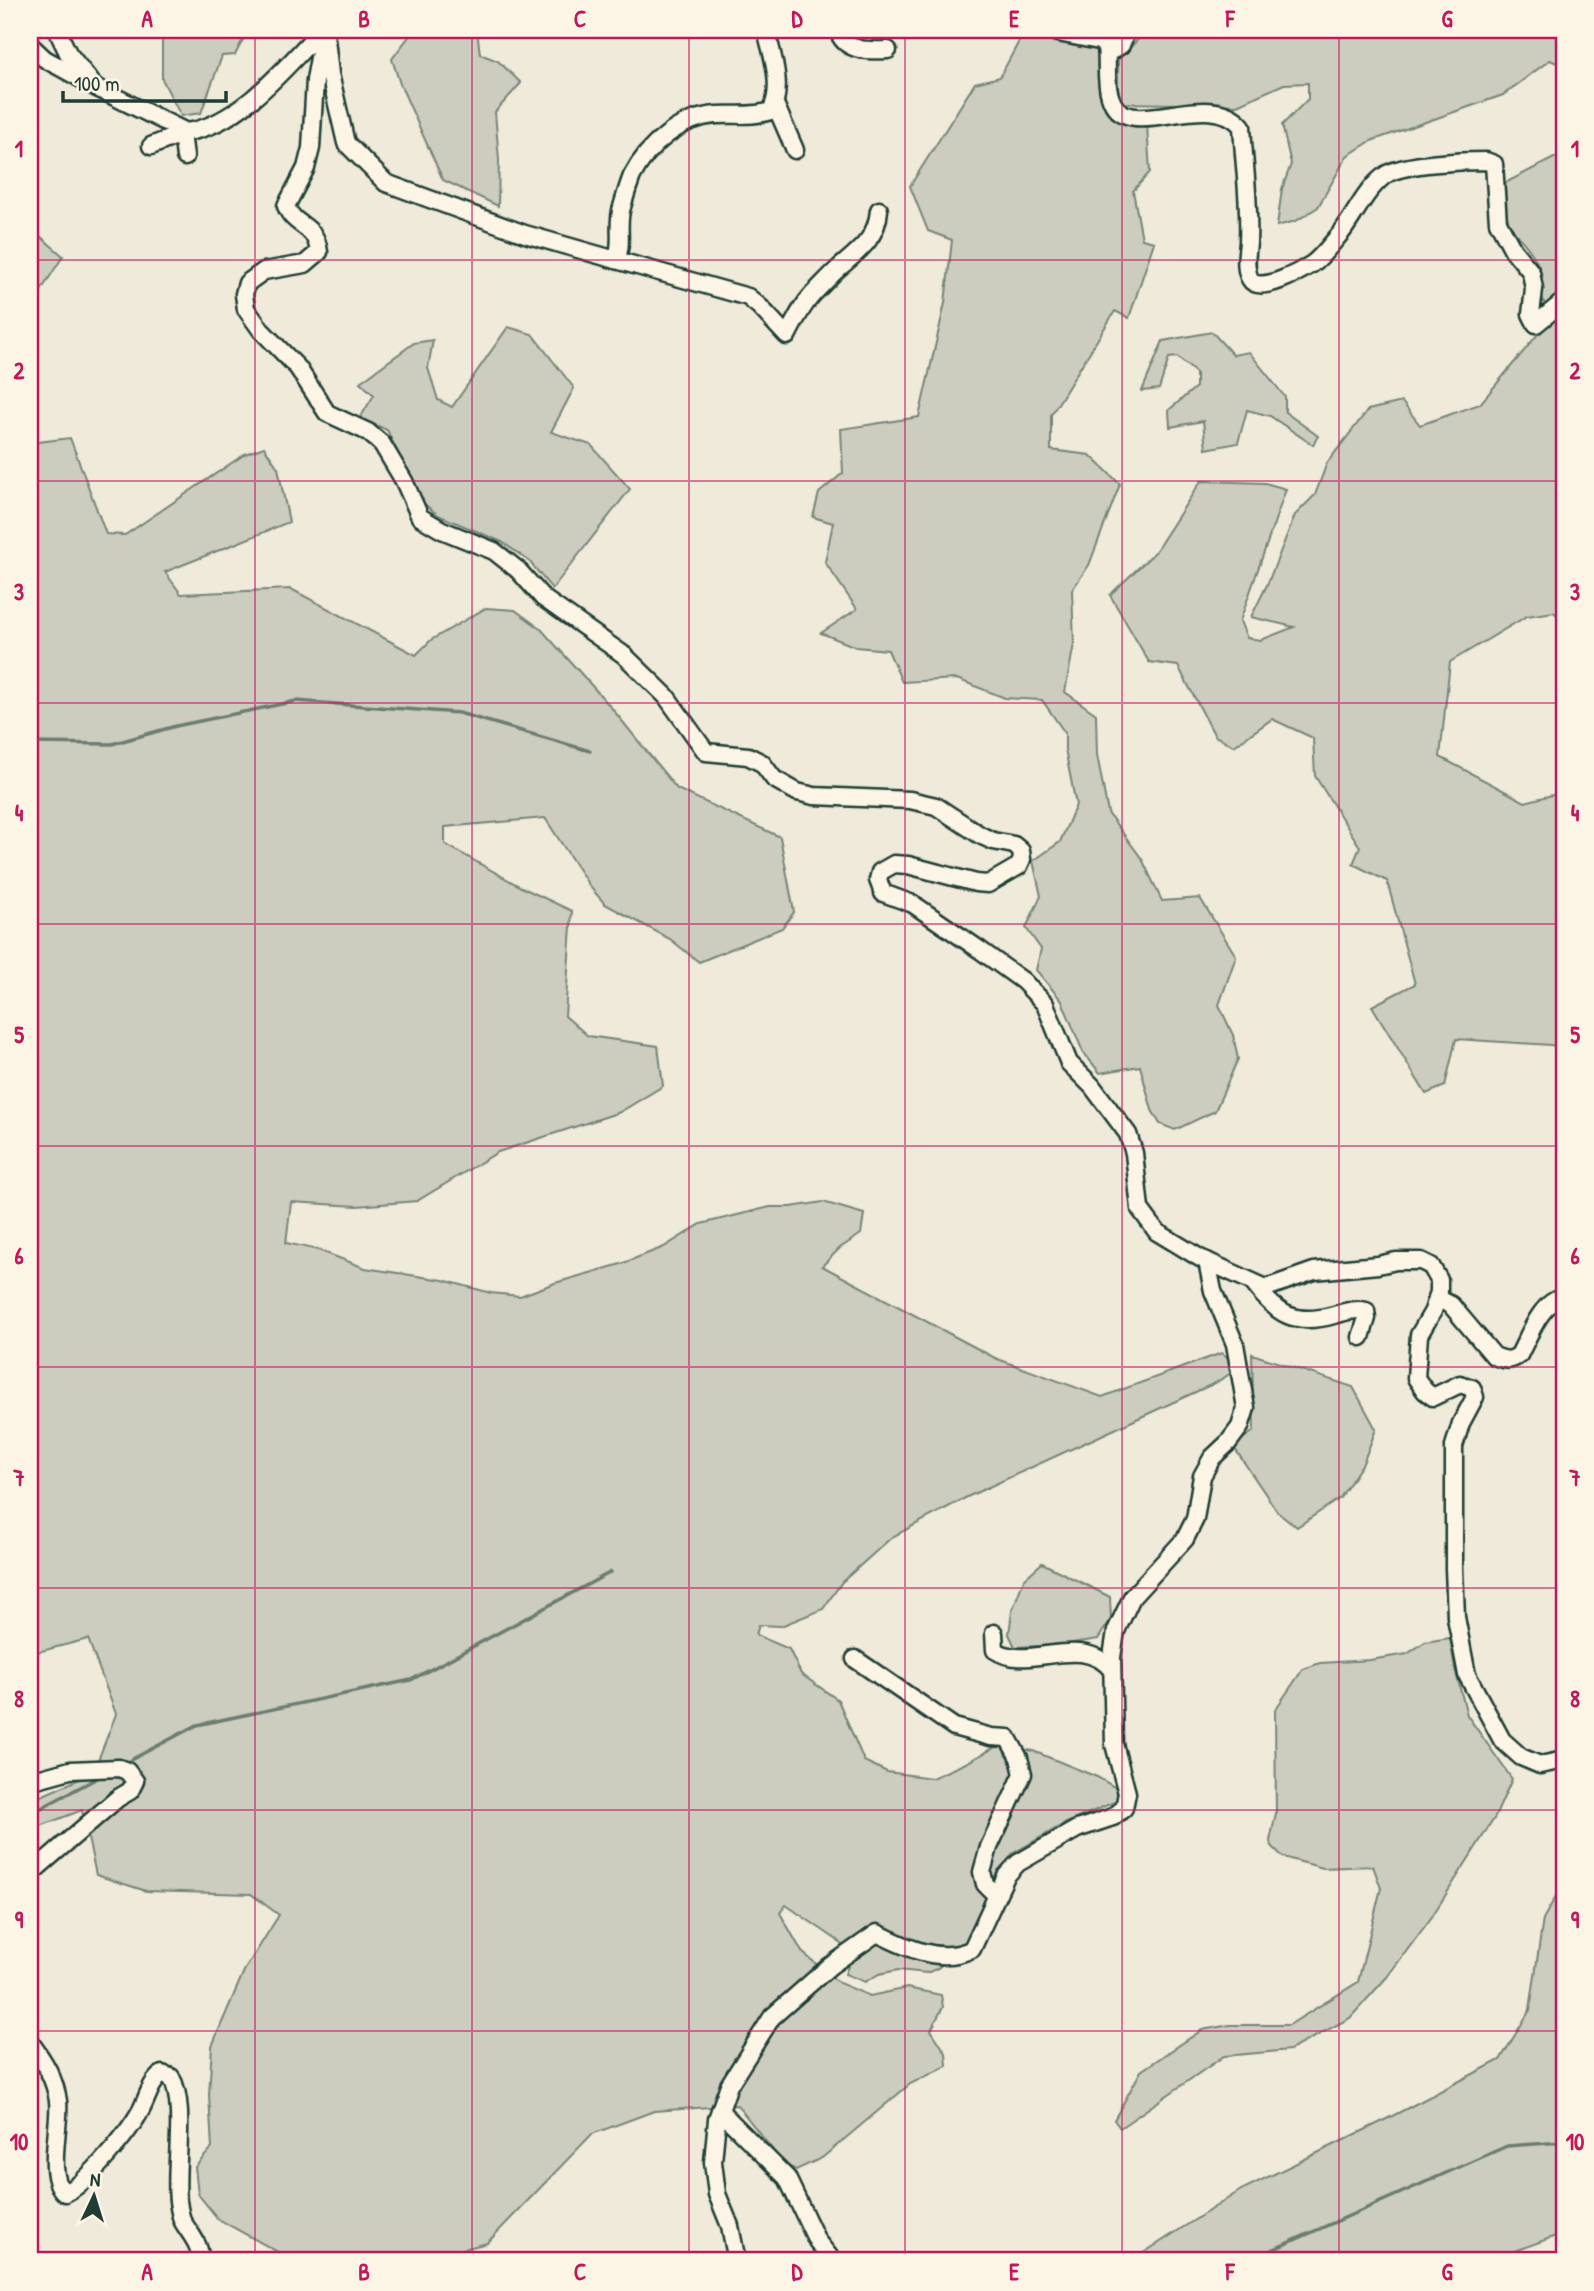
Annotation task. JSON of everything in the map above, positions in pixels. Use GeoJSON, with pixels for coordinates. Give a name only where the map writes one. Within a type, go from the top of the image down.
{"type":"FeatureCollection","features":[{"type":"Feature","properties":{"kind":"street"},"geometry":{"type":"LineString","coordinates":[[57,30],[68,53],[95,87]]}},
{"type":"Feature","properties":{"kind":"street"},"geometry":{"type":"LineString","coordinates":[[151,146],[184,132],[218,123],[242,106],[323,30]]}},
{"type":"Feature","properties":{"kind":"street"},"geometry":{"type":"LineString","coordinates":[[323,30],[346,143],[386,183],[525,234],[748,297],[787,337],[800,309],[841,266],[863,248],[875,231],[879,210]]}},
{"type":"Feature","properties":{"kind":"street"},"geometry":{"type":"LineString","coordinates":[[323,30],[315,80],[311,148],[306,168],[286,206],[290,216],[317,237],[319,252],[305,264],[264,271],[247,284],[244,294],[246,309],[261,330],[298,368],[327,413],[368,432],[382,444],[404,481],[420,517],[442,530],[494,551],[518,570],[543,598],[624,654],[666,696],[706,752],[748,756],[762,763],[774,779],[797,792],[814,796],[909,800],[936,806],[980,835],[1014,845],[1021,851],[1019,866],[988,884],[894,864],[880,872],[878,880],[883,893],[913,904],[1023,981],[1045,1004],[1069,1063],[1092,1086],[1128,1134],[1134,1153],[1140,1209],[1157,1232],[1207,1261],[1266,1288],[1314,1271],[1396,1261],[1421,1261],[1431,1266],[1439,1280],[1437,1298],[1419,1335],[1416,1378],[1433,1397],[1460,1384],[1472,1388],[1475,1397],[1461,1423],[1454,1446],[1456,1617],[1467,1675],[1502,1740],[1521,1757],[1540,1765],[1564,1760]]}},
{"type":"Feature","properties":{"kind":"street"},"geometry":{"type":"LineString","coordinates":[[616,260],[620,252],[618,218],[633,176],[660,139],[691,121],[714,115],[757,115],[771,111],[777,101],[774,59],[766,30]]}},
{"type":"Feature","properties":{"kind":"street"},"geometry":{"type":"LineString","coordinates":[[838,30],[840,38],[852,47],[865,51],[888,50]]}},
{"type":"Feature","properties":{"kind":"street"},"geometry":{"type":"LineString","coordinates":[[1051,30],[1099,41],[1113,50],[1121,45],[1127,30]]}},
{"type":"Feature","properties":{"kind":"street"},"geometry":{"type":"LineString","coordinates":[[30,45],[45,59],[184,132]]}},
{"type":"Feature","properties":{"kind":"street"},"geometry":{"type":"LineString","coordinates":[[1106,47],[1110,97],[1119,111],[1129,116],[1143,117],[1177,115],[1190,110],[1219,110],[1236,119],[1242,126],[1249,193],[1246,264],[1254,284],[1265,286],[1274,283],[1313,263],[1341,232],[1377,182],[1388,173],[1433,163],[1486,160],[1494,164],[1498,222],[1513,250],[1531,272],[1534,289],[1531,314],[1536,324],[1564,302]]}},
{"type":"Feature","properties":{"kind":"street"},"geometry":{"type":"LineString","coordinates":[[775,104],[795,150]]}},
{"type":"Feature","properties":{"kind":"street"},"geometry":{"type":"LineString","coordinates":[[184,132],[185,157]]}},
{"type":"Feature","properties":{"kind":"street"},"geometry":{"type":"LineString","coordinates":[[737,2261],[730,2226],[718,2194],[713,2162],[720,2112],[729,2085],[772,2017],[849,1951],[877,1933],[906,1948],[948,1955],[961,1955],[972,1949],[1006,1876],[1018,1863],[1077,1829],[1113,1817],[1124,1808],[1127,1793],[1114,1744],[1112,1670],[1116,1631],[1132,1597],[1185,1539],[1195,1519],[1202,1476],[1212,1458],[1240,1427],[1246,1408],[1235,1343],[1213,1291],[1207,1261]]}},
{"type":"Feature","properties":{"kind":"street"},"geometry":{"type":"LineString","coordinates":[[1254,1284],[1277,1311],[1301,1320],[1359,1309],[1366,1311],[1367,1318],[1361,1337]]}},
{"type":"Feature","properties":{"kind":"street"},"geometry":{"type":"LineString","coordinates":[[1437,1298],[1451,1305],[1494,1356],[1504,1360],[1519,1355],[1539,1317],[1556,1298],[1564,1297]]}},
{"type":"Feature","properties":{"kind":"street"},"geometry":{"type":"LineString","coordinates":[[994,1633],[995,1650],[1003,1655],[1087,1653],[1104,1660],[1112,1670]]}},
{"type":"Feature","properties":{"kind":"street"},"geometry":{"type":"LineString","coordinates":[[855,1660],[954,1727],[991,1737],[1008,1738],[1019,1758],[1023,1774],[989,1847],[982,1872],[985,1884],[996,1895]]}},
{"type":"Feature","properties":{"kind":"street"},"geometry":{"type":"LineString","coordinates":[[30,1781],[71,1770],[119,1768],[127,1771],[135,1781],[130,1791],[118,1798],[30,1874]]}},
{"type":"Feature","properties":{"kind":"street"},"geometry":{"type":"LineString","coordinates":[[30,2042],[49,2069],[58,2101],[55,2171],[59,2188],[65,2193],[77,2188],[126,2135],[154,2080],[162,2074],[172,2077],[177,2087],[178,2106],[178,2201],[181,2220],[196,2241],[201,2256],[199,2261]]}},
{"type":"Feature","properties":{"kind":"street"},"geometry":{"type":"LineString","coordinates":[[720,2112],[787,2178],[817,2241],[833,2261]]}},
{"type":"Feature","properties":{"kind":"shaded area"},"geometry":{"type":"Polygon","coordinates":[[[162,30],[248,30],[235,55],[222,56],[201,113],[181,116],[162,79],[162,30]]]}},
{"type":"Feature","properties":{"kind":"shaded area"},"geometry":{"type":"Polygon","coordinates":[[[248,30],[269,30],[267,35],[248,30]]]}},
{"type":"Feature","properties":{"kind":"shaded area"},"geometry":{"type":"Polygon","coordinates":[[[414,30],[477,30],[480,54],[498,61],[521,83],[495,112],[499,160],[498,206],[443,180],[400,84],[392,59],[414,30]]]}},
{"type":"Feature","properties":{"kind":"shaded area"},"geometry":{"type":"Polygon","coordinates":[[[1025,30],[1034,30],[1066,44],[1100,50],[1106,107],[1117,122],[1147,125],[1150,172],[1133,191],[1142,239],[1154,242],[1129,318],[1115,311],[1051,415],[1051,450],[1090,455],[1120,484],[1089,565],[1072,590],[1074,644],[1065,692],[1096,714],[1097,755],[1108,813],[1142,859],[1162,901],[1200,898],[1236,956],[1219,1005],[1233,1035],[1238,1059],[1215,1111],[1175,1130],[1160,1124],[1152,1110],[1140,1066],[1100,1073],[1083,1052],[1062,1001],[1036,970],[1041,949],[1026,928],[1041,896],[1033,861],[1060,842],[1076,805],[1065,749],[1065,733],[1042,700],[1005,698],[957,679],[902,682],[888,650],[856,647],[821,633],[857,609],[825,562],[833,523],[813,517],[819,493],[843,473],[841,429],[919,417],[945,303],[952,240],[928,231],[910,186],[975,83],[1000,77],[1025,30]]]}},
{"type":"Feature","properties":{"kind":"shaded area"},"geometry":{"type":"Polygon","coordinates":[[[1147,30],[1564,30],[1564,66],[1550,60],[1503,95],[1371,141],[1347,156],[1318,207],[1296,221],[1277,226],[1282,189],[1291,164],[1282,125],[1308,99],[1308,83],[1284,84],[1237,105],[1122,103],[1118,90],[1118,60],[1147,30]]]}},
{"type":"Feature","properties":{"kind":"shaded area"},"geometry":{"type":"Polygon","coordinates":[[[1564,153],[1564,292],[1553,304],[1546,306],[1542,298],[1539,266],[1503,219],[1505,183],[1564,153]]]}},
{"type":"Feature","properties":{"kind":"shaded area"},"geometry":{"type":"Polygon","coordinates":[[[30,235],[40,236],[63,256],[30,308],[30,235]]]}},
{"type":"Feature","properties":{"kind":"shaded area"},"geometry":{"type":"Polygon","coordinates":[[[1564,309],[1564,623],[1554,612],[1527,616],[1450,662],[1440,757],[1525,802],[1564,792],[1564,1049],[1551,1045],[1456,1039],[1445,1086],[1426,1094],[1372,1006],[1415,984],[1387,881],[1353,864],[1360,847],[1315,776],[1313,738],[1272,719],[1234,746],[1215,736],[1178,666],[1149,662],[1110,595],[1155,552],[1201,481],[1265,483],[1286,489],[1240,621],[1247,638],[1261,640],[1294,627],[1251,617],[1295,515],[1315,495],[1327,463],[1368,410],[1402,402],[1420,425],[1480,404],[1538,334],[1564,309]]]}},
{"type":"Feature","properties":{"kind":"shaded area"},"geometry":{"type":"Polygon","coordinates":[[[508,327],[532,334],[574,388],[551,432],[591,445],[630,489],[552,589],[529,561],[502,542],[438,515],[422,502],[387,430],[360,418],[374,395],[360,382],[414,343],[433,340],[428,368],[438,400],[452,407],[508,327]]]}},
{"type":"Feature","properties":{"kind":"shaded area"},"geometry":{"type":"Polygon","coordinates":[[[1212,332],[1233,355],[1249,352],[1285,397],[1285,412],[1318,436],[1313,445],[1270,416],[1247,410],[1238,443],[1206,449],[1203,421],[1170,427],[1169,410],[1196,387],[1196,373],[1177,357],[1169,358],[1159,389],[1142,391],[1163,341],[1212,332]]]}},
{"type":"Feature","properties":{"kind":"shaded area"},"geometry":{"type":"Polygon","coordinates":[[[70,438],[106,534],[125,535],[245,454],[264,447],[278,468],[289,522],[165,572],[181,594],[291,589],[416,655],[431,640],[486,608],[515,610],[541,629],[610,706],[677,789],[780,837],[794,912],[782,928],[699,962],[670,939],[605,904],[590,887],[545,818],[445,827],[445,844],[521,887],[572,911],[565,1016],[588,1036],[658,1046],[663,1086],[620,1112],[498,1152],[417,1201],[357,1206],[291,1202],[286,1243],[318,1250],[365,1268],[443,1280],[491,1293],[520,1296],[621,1264],[664,1247],[701,1224],[770,1207],[823,1202],[864,1214],[861,1234],[840,1248],[822,1266],[995,1358],[1102,1397],[1222,1353],[1227,1357],[1233,1372],[1215,1383],[967,1497],[892,1537],[842,1582],[823,1609],[781,1626],[759,1625],[756,1635],[789,1649],[801,1674],[838,1700],[864,1761],[887,1772],[932,1778],[999,1745],[1033,1751],[1097,1777],[1116,1788],[1119,1800],[1064,1824],[1012,1854],[970,1940],[938,1968],[927,1973],[898,1970],[879,1974],[865,1982],[845,1974],[852,1956],[837,1940],[786,1905],[780,1913],[802,1952],[839,1983],[870,1996],[907,1988],[941,1995],[943,2007],[931,2030],[946,2053],[947,2066],[910,2084],[822,2158],[796,2170],[784,2164],[737,2105],[654,2111],[592,2134],[487,2243],[417,2261],[294,2261],[218,2219],[198,2194],[195,2167],[212,2148],[209,2095],[212,2046],[244,1971],[279,1915],[251,1894],[146,1891],[96,1875],[82,1810],[30,1830],[30,1801],[93,1773],[116,1714],[88,1639],[30,1654],[30,443],[70,438]]]}},
{"type":"Feature","properties":{"kind":"shaded area"},"geometry":{"type":"Polygon","coordinates":[[[1252,1354],[1353,1387],[1376,1429],[1363,1463],[1340,1498],[1297,1527],[1277,1511],[1233,1446],[1254,1431],[1252,1354]]]}},
{"type":"Feature","properties":{"kind":"shaded area"},"geometry":{"type":"Polygon","coordinates":[[[1042,1563],[1110,1597],[1111,1619],[1098,1639],[1060,1645],[1015,1647],[1009,1634],[1012,1611],[1024,1579],[1042,1563]]]}},
{"type":"Feature","properties":{"kind":"shaded area"},"geometry":{"type":"Polygon","coordinates":[[[1450,1638],[1467,1715],[1512,1779],[1495,1817],[1431,1918],[1387,1977],[1350,2018],[1290,2050],[1224,2056],[1120,2128],[1114,2120],[1141,2071],[1202,2030],[1230,2025],[1289,2025],[1358,1982],[1381,1888],[1373,1866],[1323,1868],[1283,1857],[1272,1846],[1270,1841],[1276,1813],[1275,1710],[1303,1669],[1320,1663],[1370,1660],[1407,1654],[1425,1642],[1450,1638]]]}},
{"type":"Feature","properties":{"kind":"shaded area"},"geometry":{"type":"Polygon","coordinates":[[[1564,1882],[1564,2233],[1487,2261],[1131,2261],[1241,2190],[1500,2060],[1530,2010],[1543,1919],[1564,1882]]]}},
{"type":"Feature","properties":{"kind":"waterway"},"geometry":{"type":"LineString","coordinates":[[30,743],[112,744],[176,726],[296,701],[459,713],[590,751]]}},
{"type":"Feature","properties":{"kind":"waterway"},"geometry":{"type":"LineString","coordinates":[[123,1764],[197,1725],[411,1680],[611,1572]]}},
{"type":"Feature","properties":{"kind":"waterway"},"geometry":{"type":"LineString","coordinates":[[30,1814],[101,1776]]}},
{"type":"Feature","properties":{"kind":"waterway"},"geometry":{"type":"LineString","coordinates":[[1247,2261],[1507,2146],[1564,2142]]}}]}
